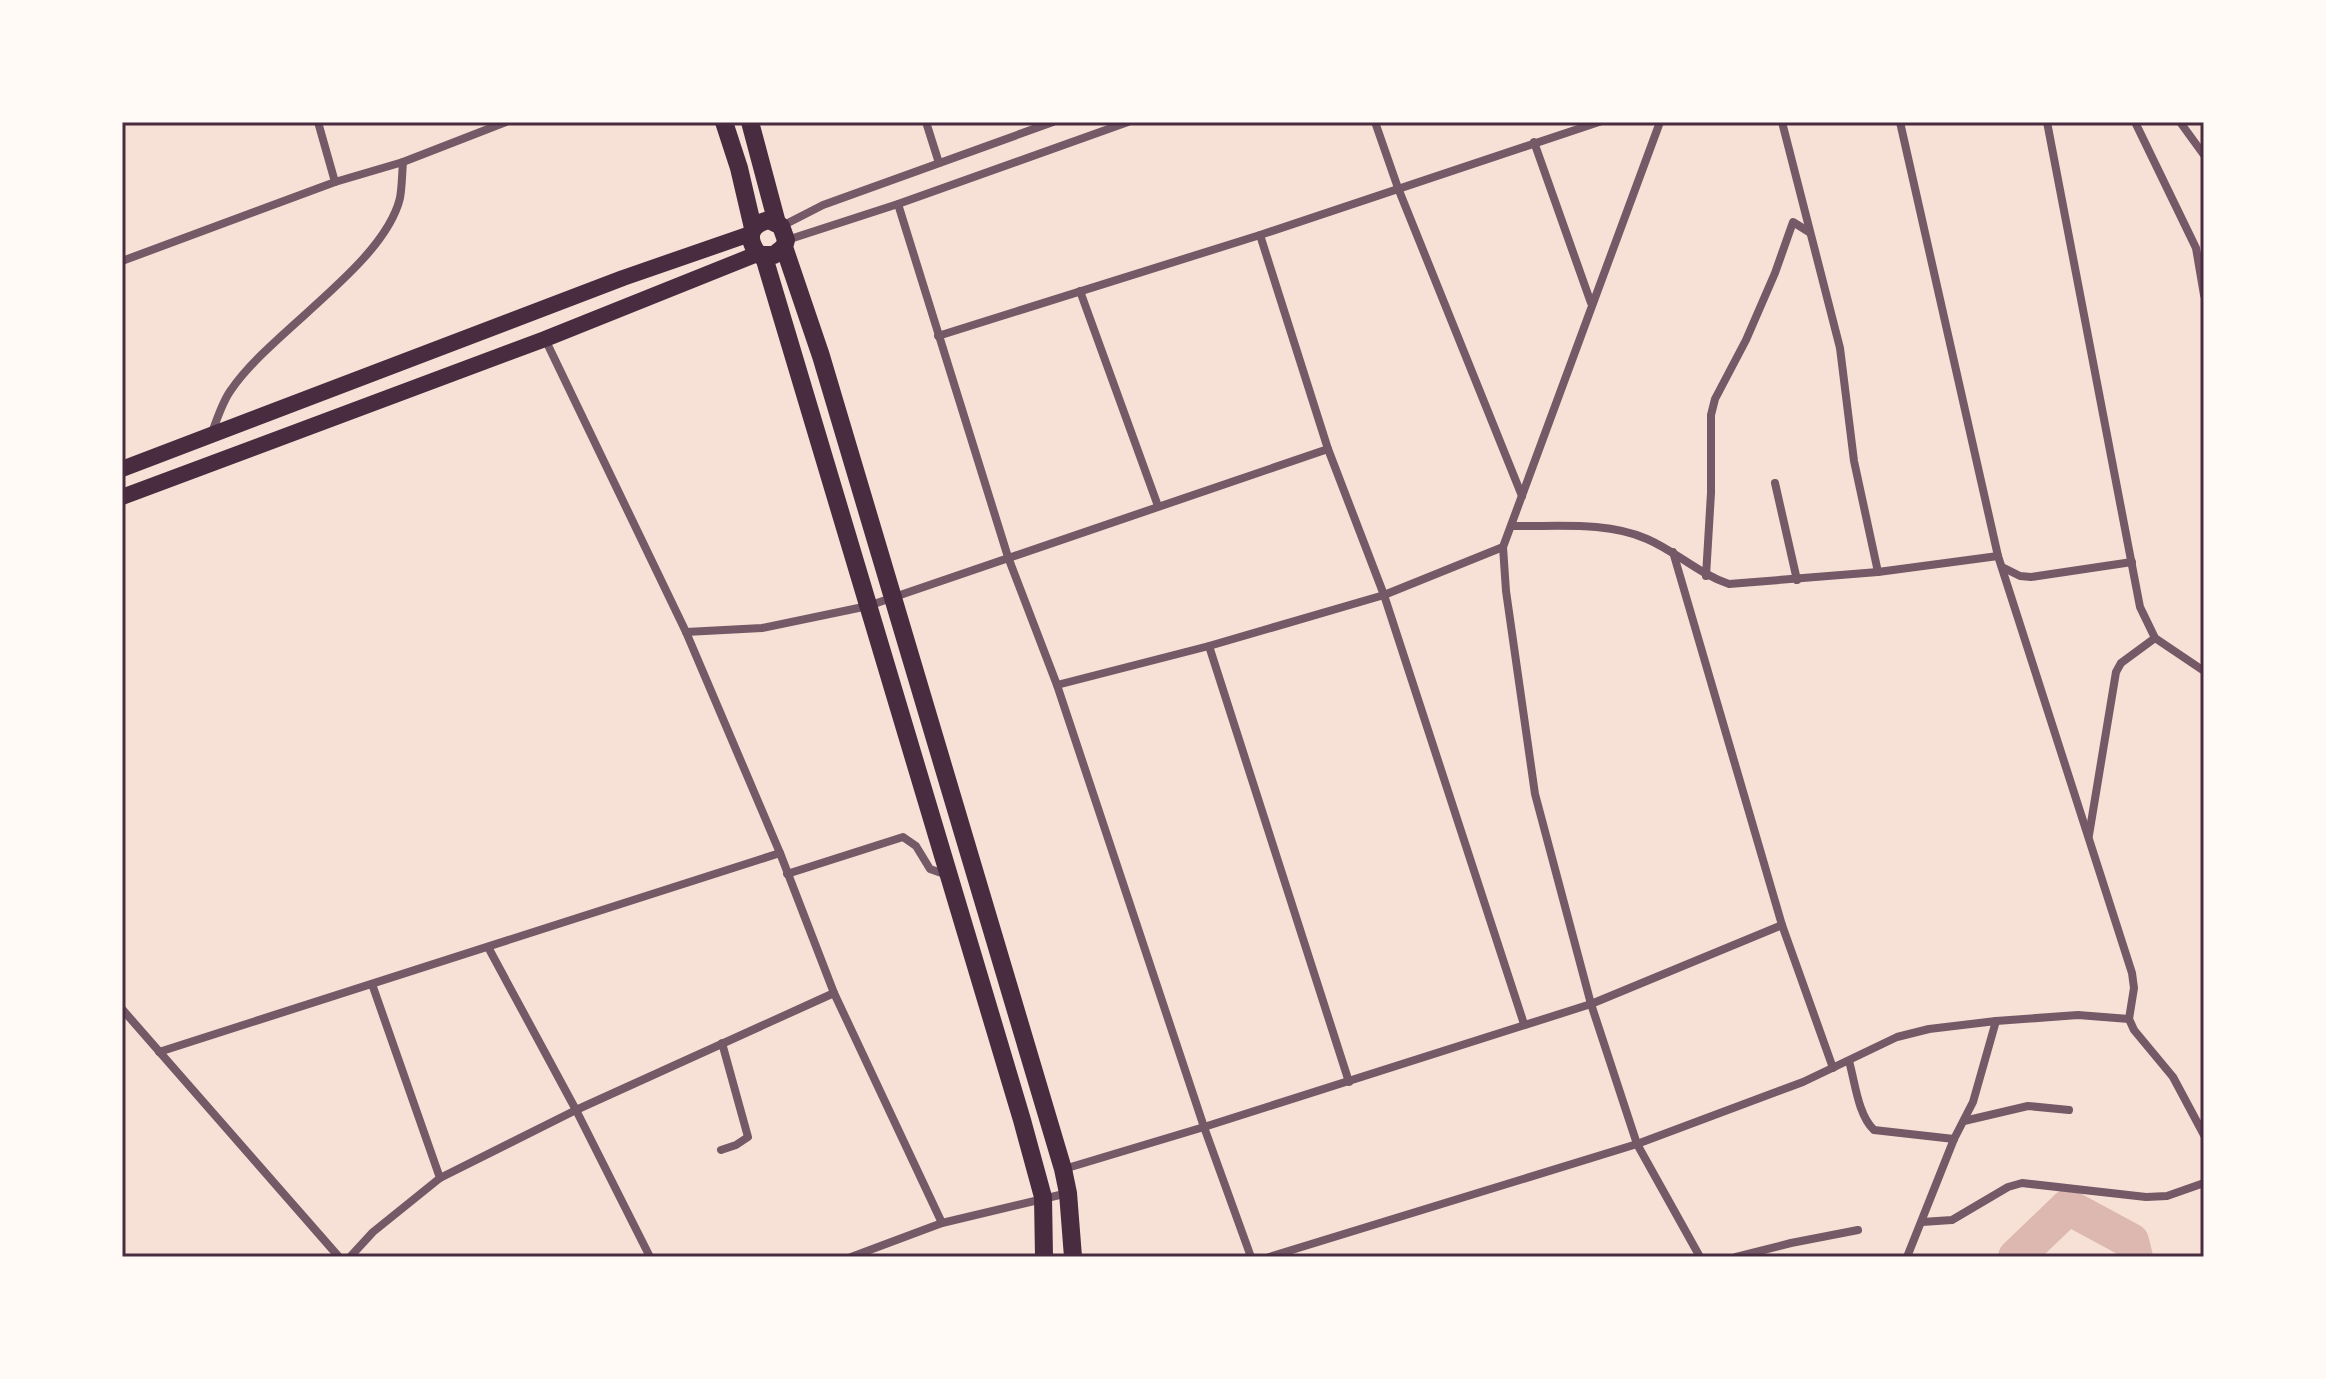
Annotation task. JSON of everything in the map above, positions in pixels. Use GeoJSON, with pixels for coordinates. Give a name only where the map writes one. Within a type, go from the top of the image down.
{"type":"FeatureCollection","features":[{"type":"Feature","properties":{"kind":"main road"},"geometry":{"type":"LineString","coordinates":[[724,122],[739,168],[752,231],[751,243],[761,255],[1043,1197],[1044,1257]]}},
{"type":"Feature","properties":{"kind":"main road"},"geometry":{"type":"LineString","coordinates":[[750,122],[1063,1169],[1073,1257]]}},
{"type":"Feature","properties":{"kind":"main road"},"geometry":{"type":"LineString","coordinates":[[765,221],[782,234],[774,255],[761,255],[128,495],[124,468],[752,231],[765,221]]}},
{"type":"Feature","properties":{"kind":"street"},"geometry":{"type":"LineString","coordinates":[[318,122],[335,182]]}},
{"type":"Feature","properties":{"kind":"street"},"geometry":{"type":"LineString","coordinates":[[122,261],[335,182],[403,162],[506,122]]}},
{"type":"Feature","properties":{"kind":"street"},"geometry":{"type":"LineString","coordinates":[[926,122],[939,163]]}},
{"type":"Feature","properties":{"kind":"street"},"geometry":{"type":"LineString","coordinates":[[782,234],[823,205],[1053,122]]}},
{"type":"Feature","properties":{"kind":"street"},"geometry":{"type":"LineString","coordinates":[[782,234],[898,204],[1128,122]]}},
{"type":"Feature","properties":{"kind":"street"},"geometry":{"type":"LineString","coordinates":[[1375,122],[1398,188],[1523,496]]}},
{"type":"Feature","properties":{"kind":"street"},"geometry":{"type":"LineString","coordinates":[[938,336],[1260,235],[1599,122]]}},
{"type":"Feature","properties":{"kind":"street"},"geometry":{"type":"LineString","coordinates":[[1660,122],[1503,547],[1506,591],[1535,794],[1591,1004],[1637,1144],[1700,1257]]}},
{"type":"Feature","properties":{"kind":"street"},"geometry":{"type":"LineString","coordinates":[[1782,122],[1840,348],[1854,461],[1878,572]]}},
{"type":"Feature","properties":{"kind":"street"},"geometry":{"type":"LineString","coordinates":[[1900,122],[1998,556],[2132,973],[2134,988],[2129,1019],[2134,1030],[2173,1077],[2204,1135]]}},
{"type":"Feature","properties":{"kind":"street"},"geometry":{"type":"LineString","coordinates":[[2047,122],[2140,607],[2155,638],[2204,671]]}},
{"type":"Feature","properties":{"kind":"street"},"geometry":{"type":"LineString","coordinates":[[2135,122],[2196,248],[2204,295]]}},
{"type":"Feature","properties":{"kind":"street"},"geometry":{"type":"LineString","coordinates":[[2180,122],[2202,151]]}},
{"type":"Feature","properties":{"kind":"street"},"geometry":{"type":"LineString","coordinates":[[1534,142],[1591,303]]}},
{"type":"Feature","properties":{"kind":"street"},"geometry":{"type":"LineString","coordinates":[[210,437],[229,392],[252,364],[373,246],[400,199],[403,162]]}},
{"type":"Feature","properties":{"kind":"street"},"geometry":{"type":"LineString","coordinates":[[898,204],[1008,557],[1057,685],[1204,1127],[1251,1257]]}},
{"type":"Feature","properties":{"kind":"street"},"geometry":{"type":"LineString","coordinates":[[1706,576],[1711,493],[1711,415],[1715,399],[1746,340],[1793,222],[1810,232]]}},
{"type":"Feature","properties":{"kind":"street"},"geometry":{"type":"LineString","coordinates":[[1260,235],[1328,449],[1384,595],[1524,1024]]}},
{"type":"Feature","properties":{"kind":"street"},"geometry":{"type":"LineString","coordinates":[[1080,291],[1158,506]]}},
{"type":"Feature","properties":{"kind":"street"},"geometry":{"type":"LineString","coordinates":[[545,339],[686,632],[780,853],[834,993],[942,1223]]}},
{"type":"Feature","properties":{"kind":"street"},"geometry":{"type":"LineString","coordinates":[[686,632],[762,628],[868,606],[1328,449]]}},
{"type":"Feature","properties":{"kind":"street"},"geometry":{"type":"LineString","coordinates":[[1775,483],[1797,580]]}},
{"type":"Feature","properties":{"kind":"street"},"geometry":{"type":"LineString","coordinates":[[1512,526],[1618,529],[1673,552],[1706,576],[1729,584],[1878,572],[1998,556]]}},
{"type":"Feature","properties":{"kind":"street"},"geometry":{"type":"LineString","coordinates":[[1057,685],[1209,646],[1384,595],[1503,547]]}},
{"type":"Feature","properties":{"kind":"street"},"geometry":{"type":"LineString","coordinates":[[1673,552],[1782,925],[1833,1068]]}},
{"type":"Feature","properties":{"kind":"street"},"geometry":{"type":"LineString","coordinates":[[2002,567],[2020,576],[2031,577],[2132,562]]}},
{"type":"Feature","properties":{"kind":"street"},"geometry":{"type":"LineString","coordinates":[[2088,840],[2116,672],[2121,663],[2155,638]]}},
{"type":"Feature","properties":{"kind":"street"},"geometry":{"type":"LineString","coordinates":[[1209,646],[1349,1082]]}},
{"type":"Feature","properties":{"kind":"street"},"geometry":{"type":"LineString","coordinates":[[787,874],[903,837],[916,846],[930,869],[947,875]]}},
{"type":"Feature","properties":{"kind":"street"},"geometry":{"type":"LineString","coordinates":[[159,1052],[780,853]]}},
{"type":"Feature","properties":{"kind":"street"},"geometry":{"type":"LineString","coordinates":[[1063,1169],[1591,1004],[1782,925]]}},
{"type":"Feature","properties":{"kind":"street"},"geometry":{"type":"LineString","coordinates":[[488,947],[576,1110],[650,1257]]}},
{"type":"Feature","properties":{"kind":"street"},"geometry":{"type":"LineString","coordinates":[[372,984],[440,1178]]}},
{"type":"Feature","properties":{"kind":"street"},"geometry":{"type":"LineString","coordinates":[[350,1257],[373,1232],[440,1178],[576,1110],[834,993]]}},
{"type":"Feature","properties":{"kind":"street"},"geometry":{"type":"LineString","coordinates":[[122,1009],[339,1257]]}},
{"type":"Feature","properties":{"kind":"street"},"geometry":{"type":"LineString","coordinates":[[1269,1257],[1637,1144],[1803,1082],[1897,1037],[1929,1029],[1996,1021],[2078,1015],[2129,1019]]}},
{"type":"Feature","properties":{"kind":"street"},"geometry":{"type":"LineString","coordinates":[[1907,1257],[1954,1139],[1973,1102],[1996,1021]]}},
{"type":"Feature","properties":{"kind":"street"},"geometry":{"type":"LineString","coordinates":[[721,1150],[748,1137],[722,1043]]}},
{"type":"Feature","properties":{"kind":"street"},"geometry":{"type":"LineString","coordinates":[[1849,1061],[1863,1111],[1874,1130],[1954,1139]]}},
{"type":"Feature","properties":{"kind":"street"},"geometry":{"type":"LineString","coordinates":[[1964,1121],[2028,1106],[2069,1110]]}},
{"type":"Feature","properties":{"kind":"street"},"geometry":{"type":"LineString","coordinates":[[1922,1222],[1952,1220],[1988,1198],[2022,1183],[2146,1197],[2167,1196],[2204,1183]]}},
{"type":"Feature","properties":{"kind":"street"},"geometry":{"type":"LineString","coordinates":[[851,1257],[942,1223],[1068,1193]]}},
{"type":"Feature","properties":{"kind":"street"},"geometry":{"type":"LineString","coordinates":[[1736,1257],[1858,1230]]}},
{"type":"Feature","properties":{"kind":"waterway"},"geometry":{"type":"LineString","coordinates":[[2016,1257],[2068,1207],[2131,1241],[2135,1257]]}}]}
